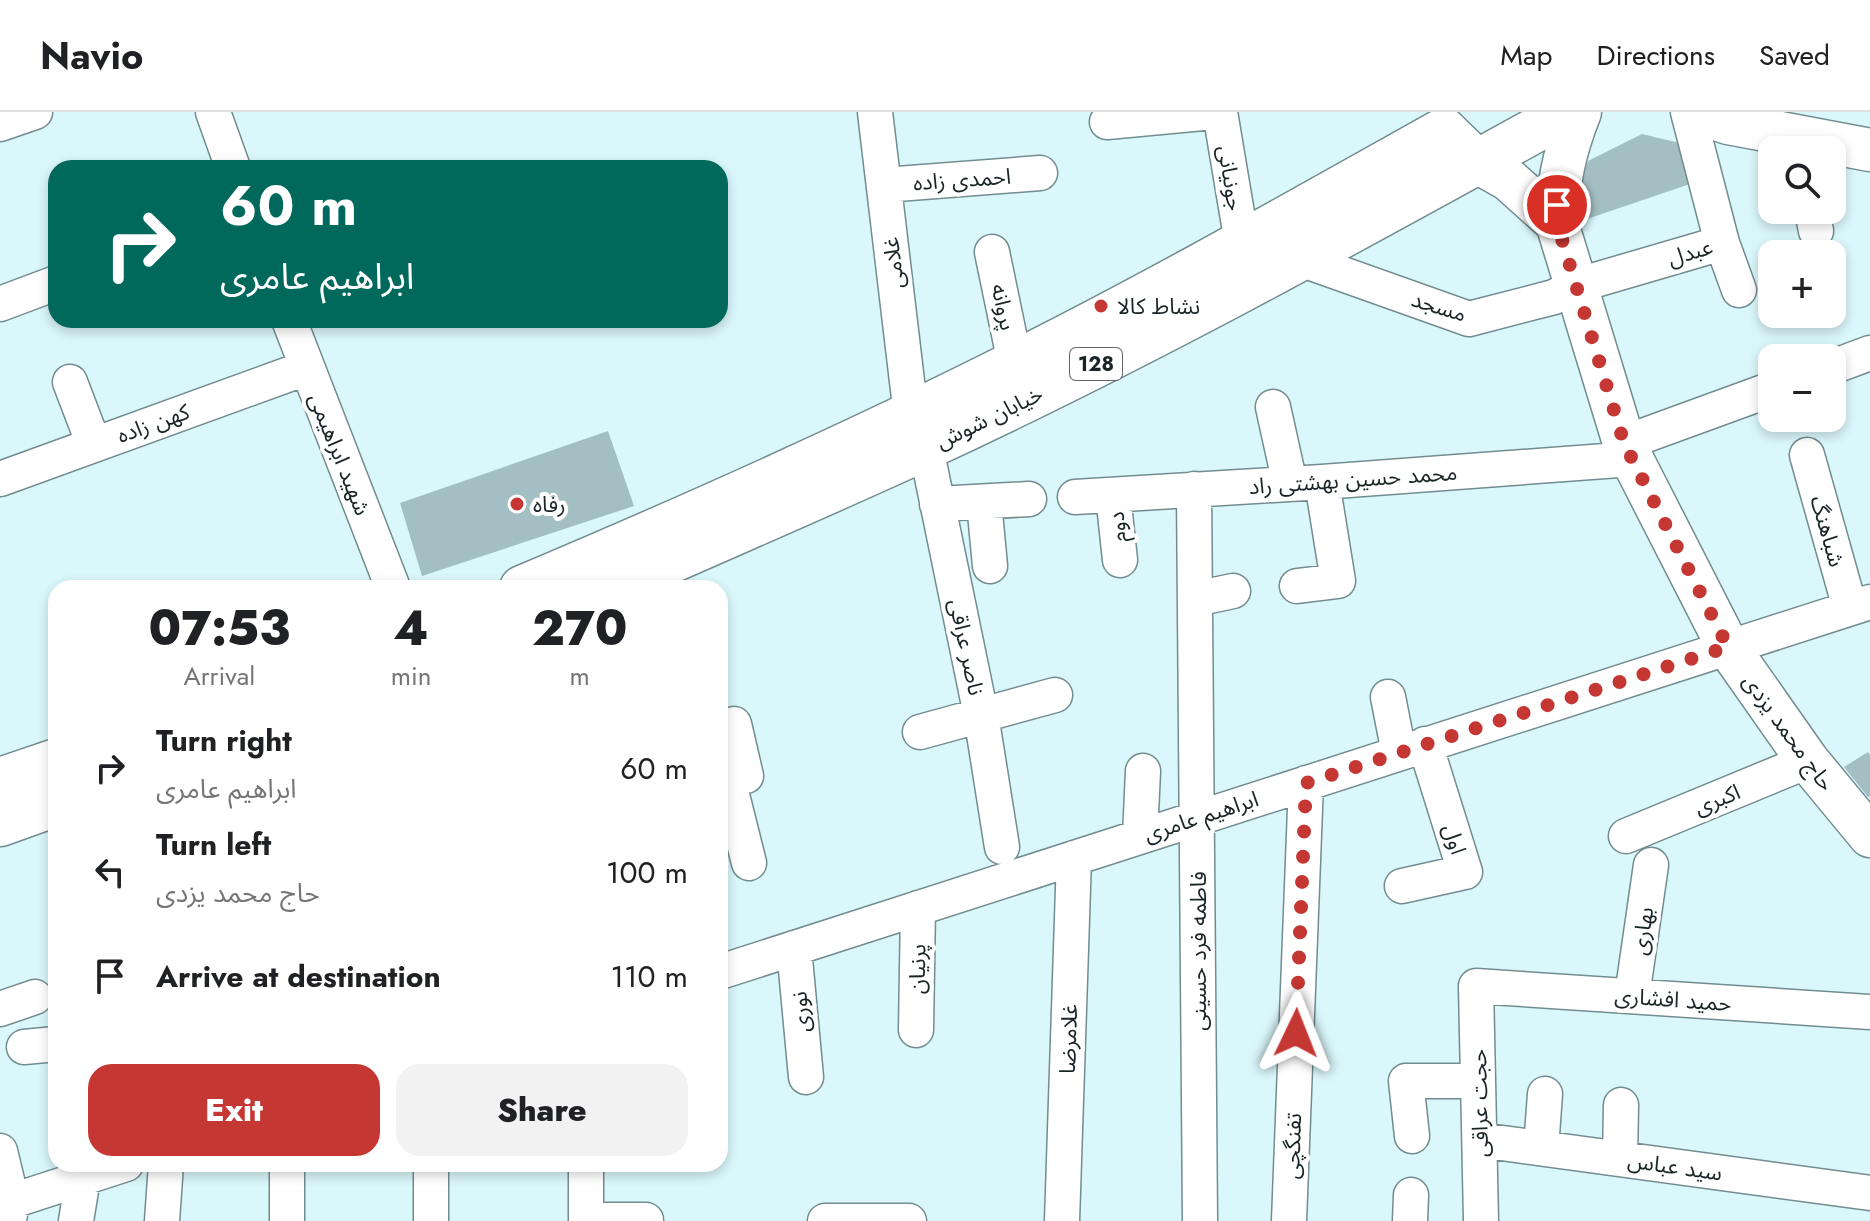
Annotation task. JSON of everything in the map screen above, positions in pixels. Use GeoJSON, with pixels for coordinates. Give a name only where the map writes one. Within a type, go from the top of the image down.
{"type":"FeatureCollection","features":[{"type":"Feature","properties":{"kind":"main road","name":"خیابان شوش"},"geometry":{"type":"LineString","coordinates":[[541,580],[647,535],[918,431],[1303,260],[1568,112]]}},
{"type":"Feature","properties":{"kind":"main road","name":"خیابان شوش"},"geometry":{"type":"LineString","coordinates":[[626,580],[918,431],[1015,363],[1242,243],[1444,130],[1477,162]]}},
{"type":"Feature","properties":{"kind":"main road"},"geometry":{"type":"LineString","coordinates":[[0,780],[48,764]]}},
{"type":"Feature","properties":{"kind":"main road"},"geometry":{"type":"LineString","coordinates":[[0,824],[48,807]]}},
{"type":"Feature","properties":{"kind":"street"},"geometry":{"type":"LineString","coordinates":[[0,124],[35,112]]}},
{"type":"Feature","properties":{"kind":"street"},"geometry":{"type":"LineString","coordinates":[[213,112],[230,160]]}},
{"type":"Feature","properties":{"kind":"street","name":"غلامی"},"geometry":{"type":"LineString","coordinates":[[875,112],[918,431]]}},
{"type":"Feature","properties":{"kind":"street"},"geometry":{"type":"LineString","coordinates":[[1107,122],[1214,112]]}},
{"type":"Feature","properties":{"kind":"street","name":"جونیانی"},"geometry":{"type":"LineString","coordinates":[[1220,112],[1242,243]]}},
{"type":"Feature","properties":{"kind":"street","name":"حاج محمد یزدی"},"geometry":{"type":"LineString","coordinates":[[1580,112],[1565,150],[1558,190],[1557,223],[1628,451],[1728,647],[1808,761],[1867,826]]}},
{"type":"Feature","properties":{"kind":"street","name":"عبدل"},"geometry":{"type":"LineString","coordinates":[[1575,286],[1722,243],[1688,112]]}},
{"type":"Feature","properties":{"kind":"street"},"geometry":{"type":"LineString","coordinates":[[1695,112],[1775,136]]}},
{"type":"Feature","properties":{"kind":"street"},"geometry":{"type":"LineString","coordinates":[[1846,148],[1870,150]]}},
{"type":"Feature","properties":{"kind":"street"},"geometry":{"type":"LineString","coordinates":[[1477,162],[1509,180],[1557,223]]}},
{"type":"Feature","properties":{"kind":"street","name":"احمدی زاده"},"geometry":{"type":"LineString","coordinates":[[884,185],[1040,173]]}},
{"type":"Feature","properties":{"kind":"street"},"geometry":{"type":"LineString","coordinates":[[1722,243],[1739,290]]}},
{"type":"Feature","properties":{"kind":"street","name":"پروانه"},"geometry":{"type":"LineString","coordinates":[[992,252],[1015,363]]}},
{"type":"Feature","properties":{"kind":"street","name":"مسجد"},"geometry":{"type":"LineString","coordinates":[[1303,260],[1469,319],[1554,297],[1575,286]]}},
{"type":"Feature","properties":{"kind":"street"},"geometry":{"type":"LineString","coordinates":[[0,304],[48,286]]}},
{"type":"Feature","properties":{"kind":"street","name":"شهید ابراهیمی"},"geometry":{"type":"LineString","coordinates":[[292,328],[390,580]]}},
{"type":"Feature","properties":{"kind":"street"},"geometry":{"type":"LineString","coordinates":[[1846,362],[1870,353]]}},
{"type":"Feature","properties":{"kind":"street","name":"کهن زاده"},"geometry":{"type":"LineString","coordinates":[[0,479],[306,368]]}},
{"type":"Feature","properties":{"kind":"street"},"geometry":{"type":"LineString","coordinates":[[70,382],[94,445]]}},
{"type":"Feature","properties":{"kind":"street","name":"محمد حسین بهشتی راد"},"geometry":{"type":"LineString","coordinates":[[1075,497],[1306,483],[1628,451],[1758,395]]}},
{"type":"Feature","properties":{"kind":"street"},"geometry":{"type":"LineString","coordinates":[[1273,407],[1306,483],[1338,581],[1297,586]]}},
{"type":"Feature","properties":{"kind":"street","name":"ناصر عراقی"},"geometry":{"type":"LineString","coordinates":[[918,431],[937,504],[981,715],[1002,847]]}},
{"type":"Feature","properties":{"kind":"street","name":"شباهنگ"},"geometry":{"type":"LineString","coordinates":[[1807,455],[1860,605]]}},
{"type":"Feature","properties":{"kind":"street","name":"فاطمه فرد حسینی"},"geometry":{"type":"LineString","coordinates":[[1194,489],[1200,1221]]}},
{"type":"Feature","properties":{"kind":"street","name":"دوم"},"geometry":{"type":"LineString","coordinates":[[1113,495],[1120,560]]}},
{"type":"Feature","properties":{"kind":"street"},"geometry":{"type":"LineString","coordinates":[[937,504],[1029,499]]}},
{"type":"Feature","properties":{"kind":"street"},"geometry":{"type":"LineString","coordinates":[[984,502],[990,566]]}},
{"type":"Feature","properties":{"kind":"street"},"geometry":{"type":"LineString","coordinates":[[1195,599],[1233,591]]}},
{"type":"Feature","properties":{"kind":"street","name":"ابراهیم عامری"},"geometry":{"type":"LineString","coordinates":[[728,969],[1860,605]]}},
{"type":"Feature","properties":{"kind":"street"},"geometry":{"type":"LineString","coordinates":[[920,732],[1055,695]]}},
{"type":"Feature","properties":{"kind":"street"},"geometry":{"type":"LineString","coordinates":[[1388,697],[1412,748]]}},
{"type":"Feature","properties":{"kind":"street"},"geometry":{"type":"LineString","coordinates":[[734,724],[731,778],[749,863]]}},
{"type":"Feature","properties":{"kind":"street","name":"اول"},"geometry":{"type":"LineString","coordinates":[[1402,886],[1465,872],[1412,748]]}},
{"type":"Feature","properties":{"kind":"street","name":"اکبری"},"geometry":{"type":"LineString","coordinates":[[1626,836],[1808,761]]}},
{"type":"Feature","properties":{"kind":"street"},"geometry":{"type":"LineString","coordinates":[[1140,836],[1143,771]]}},
{"type":"Feature","properties":{"kind":"street","name":"تفنگچی"},"geometry":{"type":"LineString","coordinates":[[1289,1221],[1306,783]]}},
{"type":"Feature","properties":{"kind":"street","name":"غلامرضا"},"geometry":{"type":"LineString","coordinates":[[1062,1221],[1074,858]]}},
{"type":"Feature","properties":{"kind":"street","name":"بهاری"},"geometry":{"type":"LineString","coordinates":[[1632,996],[1651,865]]}},
{"type":"Feature","properties":{"kind":"street","name":"پرنیان"},"geometry":{"type":"LineString","coordinates":[[916,1030],[918,908]]}},
{"type":"Feature","properties":{"kind":"street","name":"نوری"},"geometry":{"type":"LineString","coordinates":[[794,948],[806,1077]]}},
{"type":"Feature","properties":{"kind":"street","name":"حمید افشاری"},"geometry":{"type":"LineString","coordinates":[[1476,986],[1870,1012]]}},
{"type":"Feature","properties":{"kind":"street","name":"حجت عراقی"},"geometry":{"type":"LineString","coordinates":[[1476,986],[1481,1221]]}},
{"type":"Feature","properties":{"kind":"street"},"geometry":{"type":"LineString","coordinates":[[0,1009],[35,997]]}},
{"type":"Feature","properties":{"kind":"street"},"geometry":{"type":"LineString","coordinates":[[1412,1136],[1406,1081],[1478,1081]]}},
{"type":"Feature","properties":{"kind":"street"},"geometry":{"type":"LineString","coordinates":[[1541,1148],[1545,1094]]}},
{"type":"Feature","properties":{"kind":"street"},"geometry":{"type":"LineString","coordinates":[[1620,1159],[1621,1105]]}},
{"type":"Feature","properties":{"kind":"street","name":"سید عباس"},"geometry":{"type":"LineString","coordinates":[[1480,1140],[1870,1193]]}},
{"type":"Feature","properties":{"kind":"street"},"geometry":{"type":"LineString","coordinates":[[0,1151],[7,1209],[101,1172]]}},
{"type":"Feature","properties":{"kind":"street"},"geometry":{"type":"LineString","coordinates":[[162,1221],[165,1172]]}},
{"type":"Feature","properties":{"kind":"street"},"geometry":{"type":"LineString","coordinates":[[287,1172],[287,1221]]}},
{"type":"Feature","properties":{"kind":"street"},"geometry":{"type":"LineString","coordinates":[[431,1172],[431,1221]]}},
{"type":"Feature","properties":{"kind":"street"},"geometry":{"type":"LineString","coordinates":[[586,1172],[586,1221],[646,1220]]}},
{"type":"Feature","properties":{"kind":"street"},"geometry":{"type":"LineString","coordinates":[[76,1221],[83,1178]]}},
{"type":"Feature","properties":{"kind":"street"},"geometry":{"type":"LineString","coordinates":[[825,1221],[909,1221]]}},
{"type":"Feature","properties":{"kind":"building"},"geometry":{"type":"Polygon","coordinates":[[[1642,134],[1684,144],[1693,183],[1587,219],[1576,193],[1588,161],[1642,134]]]}},
{"type":"Feature","properties":{"kind":"building","name":"رفاه"},"geometry":{"type":"Polygon","coordinates":[[[608,431],[634,506],[422,576],[400,503],[608,431]]]}},
{"type":"Feature","properties":{"kind":"building"},"geometry":{"type":"Polygon","coordinates":[[[1868,752],[1870,796],[1868,797],[1844,767],[1868,752]]]}},
{"type":"Feature","properties":{"kind":"place","name":"نشاط کالا"},"geometry":{"type":"Point","coordinates":[1101,306]}},
{"type":"Feature","properties":{"kind":"place","name":"رفاه"},"geometry":{"type":"Point","coordinates":[517,504]}},
{"type":"Feature","properties":{"kind":"route"},"geometry":{"type":"LineString","coordinates":[[1296,1033],[1306,783],[1728,647],[1624,443],[1557,223],[1557,205]]}}]}
